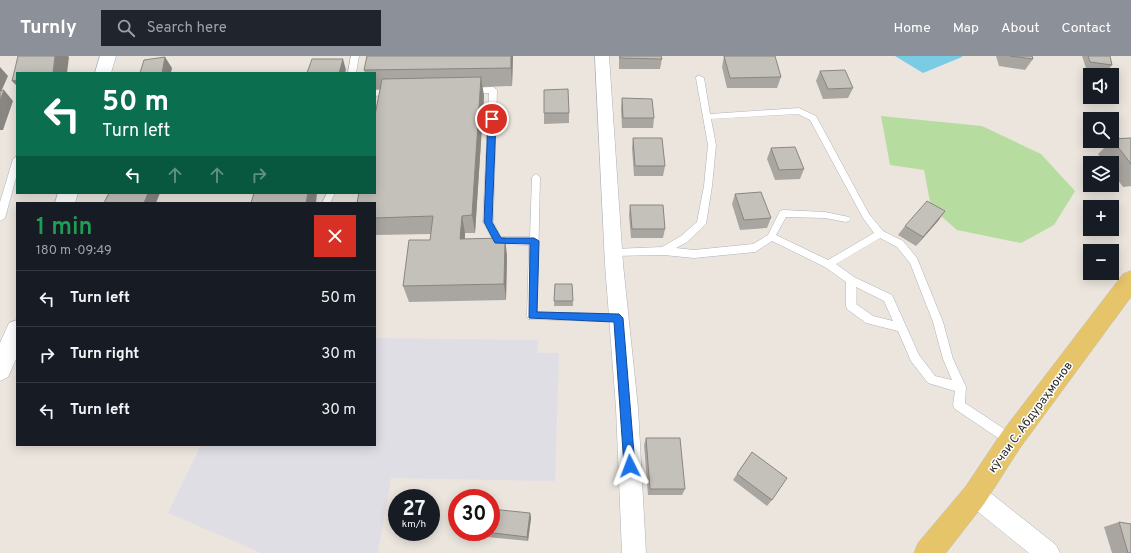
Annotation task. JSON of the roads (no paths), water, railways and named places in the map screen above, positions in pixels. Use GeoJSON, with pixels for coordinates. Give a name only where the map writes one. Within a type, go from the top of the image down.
{"type":"FeatureCollection","features":[{"type":"Feature","properties":{"kind":"main road"},"geometry":{"type":"LineString","coordinates":[[103,72],[108,56]]}},
{"type":"Feature","properties":{"kind":"main road","name":"кӯчаи С. Абдураҳмонов"},"geometry":{"type":"LineString","coordinates":[[928,553],[975,494],[1011,440],[1131,280]]}},
{"type":"Feature","properties":{"kind":"main road"},"geometry":{"type":"LineString","coordinates":[[0,370],[16,332]]}},
{"type":"Feature","properties":{"kind":"street"},"geometry":{"type":"LineString","coordinates":[[602,56],[614,253],[627,408],[634,553]]}},
{"type":"Feature","properties":{"kind":"street"},"geometry":{"type":"LineString","coordinates":[[975,494],[1048,553]]}},
{"type":"Feature","properties":{"kind":"lane"},"geometry":{"type":"LineString","coordinates":[[352,72],[354,56]]}},
{"type":"Feature","properties":{"kind":"lane"},"geometry":{"type":"LineString","coordinates":[[664,251],[684,239],[702,224],[712,145],[700,78]]}},
{"type":"Feature","properties":{"kind":"lane"},"geometry":{"type":"LineString","coordinates":[[461,91],[493,90],[488,222],[498,241],[534,241]]}},
{"type":"Feature","properties":{"kind":"lane"},"geometry":{"type":"LineString","coordinates":[[376,93],[399,92]]}},
{"type":"Feature","properties":{"kind":"lane"},"geometry":{"type":"LineString","coordinates":[[707,117],[799,111],[813,118],[866,216],[880,234],[900,244],[914,261],[938,322],[948,359],[961,387],[959,405],[1011,440]]}},
{"type":"Feature","properties":{"kind":"lane"},"geometry":{"type":"LineString","coordinates":[[0,218],[16,162]]}},
{"type":"Feature","properties":{"kind":"lane"},"geometry":{"type":"LineString","coordinates":[[536,177],[532,316],[619,318]]}},
{"type":"Feature","properties":{"kind":"lane"},"geometry":{"type":"LineString","coordinates":[[614,253],[664,251],[694,254],[755,248],[771,237],[783,214],[824,215],[846,219]]}},
{"type":"Feature","properties":{"kind":"lane"},"geometry":{"type":"LineString","coordinates":[[828,264],[880,234]]}},
{"type":"Feature","properties":{"kind":"lane"},"geometry":{"type":"LineString","coordinates":[[771,237],[828,264],[851,280],[888,298],[915,358],[932,380],[961,387]]}},
{"type":"Feature","properties":{"kind":"lane"},"geometry":{"type":"LineString","coordinates":[[851,280],[851,306],[870,320],[902,328]]}},
{"type":"Feature","properties":{"kind":"water"},"geometry":{"type":"Polygon","coordinates":[[[895,56],[962,56],[962,57],[923,73],[895,56]]]}}]}
